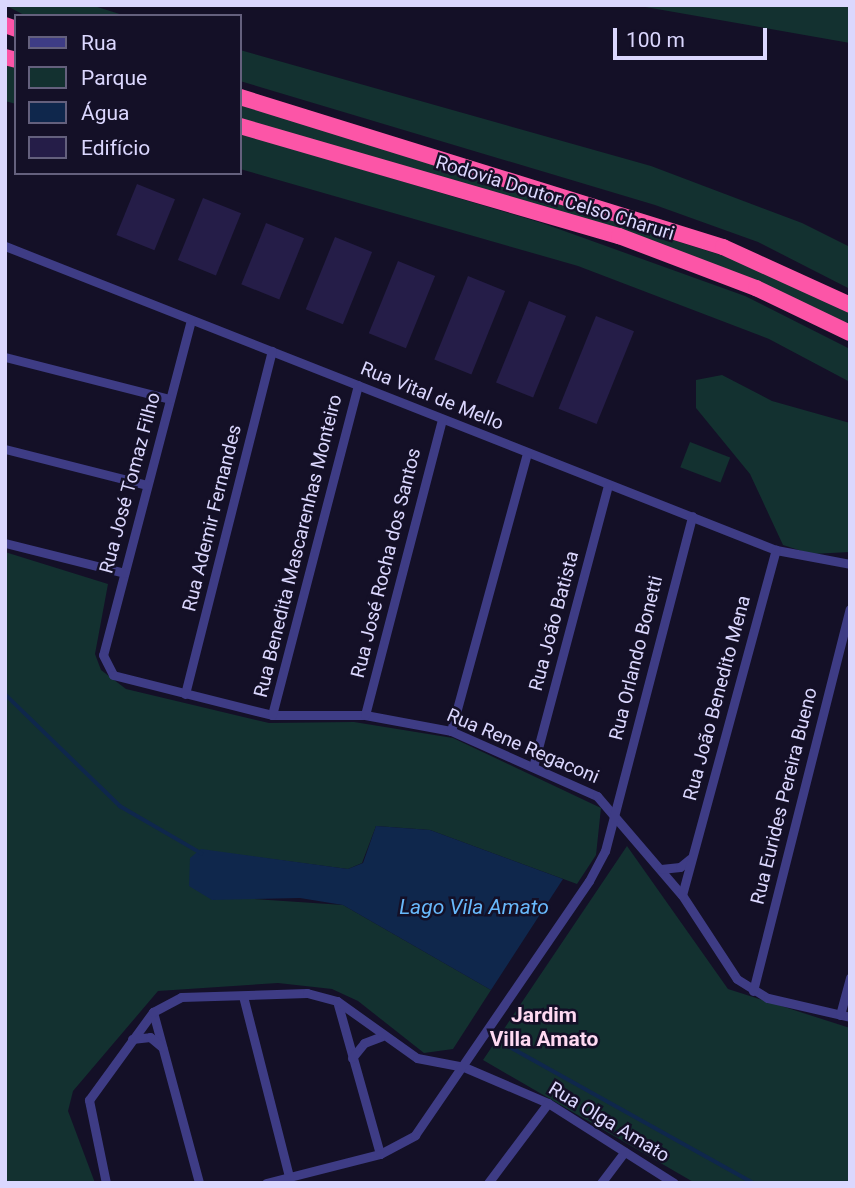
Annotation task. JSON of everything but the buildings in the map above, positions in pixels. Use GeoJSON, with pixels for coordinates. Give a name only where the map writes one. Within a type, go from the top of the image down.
{"type":"FeatureCollection","features":[{"type":"Feature","properties":{"kind":"highway","name":"Rodovia Doutor Celso Charuri"},"geometry":{"type":"LineString","coordinates":[[242,98],[723,247],[850,305]]}},
{"type":"Feature","properties":{"kind":"highway","name":"Rodovia Doutor Celso Charuri"},"geometry":{"type":"LineString","coordinates":[[242,128],[619,236],[756,288],[850,333]]}},
{"type":"Feature","properties":{"kind":"street","name":"Rua Vital de Mello"},"geometry":{"type":"LineString","coordinates":[[5,246],[776,550],[850,564]]}},
{"type":"Feature","properties":{"kind":"street","name":"Rua José Tomaz Filho"},"geometry":{"type":"LineString","coordinates":[[103,655],[191,320]]}},
{"type":"Feature","properties":{"kind":"street","name":"Rua Ademir Fernandes"},"geometry":{"type":"LineString","coordinates":[[186,694],[272,351]]}},
{"type":"Feature","properties":{"kind":"street"},"geometry":{"type":"LineString","coordinates":[[5,357],[170,399]]}},
{"type":"Feature","properties":{"kind":"street","name":"Rua Benedita Mascarenhas Monteiro"},"geometry":{"type":"LineString","coordinates":[[272,715],[358,385]]}},
{"type":"Feature","properties":{"kind":"street","name":"Rua José Rocha dos Santos"},"geometry":{"type":"LineString","coordinates":[[365,715],[442,419]]}},
{"type":"Feature","properties":{"kind":"street"},"geometry":{"type":"LineString","coordinates":[[5,449],[147,485]]}},
{"type":"Feature","properties":{"kind":"street"},"geometry":{"type":"LineString","coordinates":[[451,731],[527,454]]}},
{"type":"Feature","properties":{"kind":"street","name":"Rua João Batista"},"geometry":{"type":"LineString","coordinates":[[533,767],[608,485]]}},
{"type":"Feature","properties":{"kind":"street","name":"Rua Orlando Bonetti"},"geometry":{"type":"LineString","coordinates":[[266,1183],[380,1154],[415,1135],[589,881],[615,810],[692,516]]}},
{"type":"Feature","properties":{"kind":"street"},"geometry":{"type":"LineString","coordinates":[[5,543],[124,573]]}},
{"type":"Feature","properties":{"kind":"street","name":"Rua João Benedito Mena"},"geometry":{"type":"LineString","coordinates":[[682,895],[776,550]]}},
{"type":"Feature","properties":{"kind":"street","name":"Rua Eurides Pereira Bueno"},"geometry":{"type":"LineString","coordinates":[[753,991],[850,609]]}},
{"type":"Feature","properties":{"kind":"street","name":"Rua Rene Regaconi"},"geometry":{"type":"LineString","coordinates":[[103,655],[123,681],[272,715],[365,715],[451,731],[533,767],[615,810],[682,895],[723,961],[753,991]]}},
{"type":"Feature","properties":{"kind":"street"},"geometry":{"type":"LineString","coordinates":[[661,869],[680,867],[693,855]]}},
{"type":"Feature","properties":{"kind":"street"},"geometry":{"type":"LineString","coordinates":[[753,991],[845,1016],[850,977]]}},
{"type":"Feature","properties":{"kind":"street"},"geometry":{"type":"LineString","coordinates":[[106,1183],[89,1100],[153,1012],[164,1002],[307,993],[337,1001],[380,1154]]}},
{"type":"Feature","properties":{"kind":"street"},"geometry":{"type":"LineString","coordinates":[[243,996],[289,1176]]}},
{"type":"Feature","properties":{"kind":"street","name":"Rua Olga Amato"},"geometry":{"type":"LineString","coordinates":[[337,1001],[382,1036],[417,1058],[464,1067],[548,1103],[674,1183]]}},
{"type":"Feature","properties":{"kind":"street"},"geometry":{"type":"LineString","coordinates":[[153,1012],[199,1183]]}},
{"type":"Feature","properties":{"kind":"street"},"geometry":{"type":"LineString","coordinates":[[352,1058],[364,1043],[382,1036]]}},
{"type":"Feature","properties":{"kind":"street"},"geometry":{"type":"LineString","coordinates":[[132,1040],[150,1037],[163,1049]]}},
{"type":"Feature","properties":{"kind":"street"},"geometry":{"type":"LineString","coordinates":[[475,1050],[487,1077]]}},
{"type":"Feature","properties":{"kind":"street"},"geometry":{"type":"LineString","coordinates":[[488,1183],[548,1103]]}},
{"type":"Feature","properties":{"kind":"street"},"geometry":{"type":"LineString","coordinates":[[601,1183],[624,1152]]}},
{"type":"Feature","properties":{"kind":"green space"},"geometry":{"type":"Polygon","coordinates":[[[5,5],[91,5],[120,14],[22,14],[5,5]]]}},
{"type":"Feature","properties":{"kind":"green space"},"geometry":{"type":"Polygon","coordinates":[[[634,5],[850,5],[850,43],[634,5]]]}},
{"type":"Feature","properties":{"kind":"green space"},"geometry":{"type":"Polygon","coordinates":[[[242,51],[651,166],[802,223],[850,247],[850,289],[758,242],[655,205],[242,82],[242,51]]]}},
{"type":"Feature","properties":{"kind":"green space"},"geometry":{"type":"Polygon","coordinates":[[[5,63],[14,65],[14,103],[5,101],[5,63]]]}},
{"type":"Feature","properties":{"kind":"green space"},"geometry":{"type":"Polygon","coordinates":[[[242,105],[743,262],[850,311],[850,327],[785,294],[242,119],[242,105]]]}},
{"type":"Feature","properties":{"kind":"green space"},"geometry":{"type":"Polygon","coordinates":[[[242,134],[542,223],[745,296],[850,349],[850,382],[769,339],[578,266],[242,170],[242,134]]]}},
{"type":"Feature","properties":{"kind":"green space"},"geometry":{"type":"Polygon","coordinates":[[[722,375],[772,401],[850,423],[850,552],[811,554],[783,545],[750,474],[696,408],[696,380],[722,375]]]}},
{"type":"Feature","properties":{"kind":"green space"},"geometry":{"type":"Polygon","coordinates":[[[690,442],[730,457],[720,483],[680,467],[690,442]]]}},
{"type":"Feature","properties":{"kind":"green space"},"geometry":{"type":"Polygon","coordinates":[[[5,552],[108,584],[95,654],[101,670],[126,689],[269,723],[354,722],[453,738],[601,808],[596,855],[577,884],[430,830],[376,826],[362,863],[348,869],[233,854],[240,898],[343,905],[491,990],[453,1049],[424,1053],[358,1001],[332,989],[278,983],[158,991],[73,1091],[68,1111],[95,1183],[5,1183],[5,552]]]}},
{"type":"Feature","properties":{"kind":"green space"},"geometry":{"type":"Polygon","coordinates":[[[627,846],[728,989],[850,1028],[850,1183],[695,1183],[483,1060],[627,846]]]}},
{"type":"Feature","properties":{"kind":"water","name":"Lago Vila Amato"},"geometry":{"type":"Polygon","coordinates":[[[376,826],[430,830],[563,879],[491,990],[343,905],[300,898],[212,900],[189,886],[190,858],[201,849],[348,869],[363,863],[376,826]]]}},
{"type":"Feature","properties":{"kind":"waterway"},"geometry":{"type":"LineString","coordinates":[[5,694],[120,806],[201,853]]}},
{"type":"Feature","properties":{"kind":"waterway"},"geometry":{"type":"LineString","coordinates":[[510,1047],[753,1183]]}},
{"type":"Feature","properties":{"kind":"district","name":"Jardim Villa Amato"},"geometry":{"type":"Point","coordinates":[544,1027]}}]}
